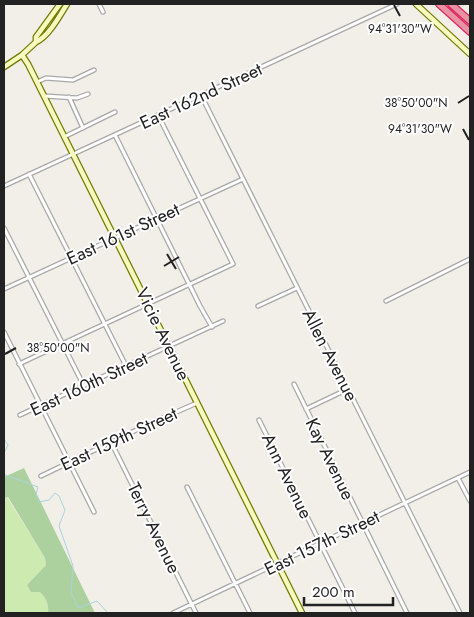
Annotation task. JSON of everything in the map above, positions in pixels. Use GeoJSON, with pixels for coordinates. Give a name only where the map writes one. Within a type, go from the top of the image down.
{"type":"FeatureCollection","features":[{"type":"Feature","properties":{"kind":"highway"},"geometry":{"type":"LineString","coordinates":[[439,4],[470,32]]}},
{"type":"Feature","properties":{"kind":"highway"},"geometry":{"type":"LineString","coordinates":[[451,4],[470,21]]}},
{"type":"Feature","properties":{"kind":"street"},"geometry":{"type":"LineString","coordinates":[[36,42],[36,37],[60,4]]}},
{"type":"Feature","properties":{"kind":"street"},"geometry":{"type":"LineString","coordinates":[[4,68],[47,33],[68,4]]}},
{"type":"Feature","properties":{"kind":"street"},"geometry":{"type":"LineString","coordinates":[[99,4],[103,12]]}},
{"type":"Feature","properties":{"kind":"street","name":"East 162nd Street"},"geometry":{"type":"LineString","coordinates":[[4,186],[397,4]]}},
{"type":"Feature","properties":{"kind":"street"},"geometry":{"type":"LineString","coordinates":[[416,4],[470,54]]}},
{"type":"Feature","properties":{"kind":"street","name":"Vicie Avenue"},"geometry":{"type":"LineString","coordinates":[[22,55],[302,613]]}},
{"type":"Feature","properties":{"kind":"street"},"geometry":{"type":"LineString","coordinates":[[37,82],[46,78],[73,80],[94,70]]}},
{"type":"Feature","properties":{"kind":"street"},"geometry":{"type":"LineString","coordinates":[[44,96],[77,98],[88,94]]}},
{"type":"Feature","properties":{"kind":"street","name":"Allen Avenue"},"geometry":{"type":"LineString","coordinates":[[201,95],[460,613]]}},
{"type":"Feature","properties":{"kind":"street"},"geometry":{"type":"LineString","coordinates":[[69,97],[83,128]]}},
{"type":"Feature","properties":{"kind":"street"},"geometry":{"type":"LineString","coordinates":[[64,136],[115,112]]}},
{"type":"Feature","properties":{"kind":"street"},"geometry":{"type":"LineString","coordinates":[[20,364],[233,264],[158,115]]}},
{"type":"Feature","properties":{"kind":"street"},"geometry":{"type":"LineString","coordinates":[[115,135],[212,327]]}},
{"type":"Feature","properties":{"kind":"street"},"geometry":{"type":"LineString","coordinates":[[29,174],[126,366]]}},
{"type":"Feature","properties":{"kind":"street","name":"East 161st Street"},"geometry":{"type":"LineString","coordinates":[[4,290],[243,179]]}},
{"type":"Feature","properties":{"kind":"street"},"geometry":{"type":"LineString","coordinates":[[4,228],[84,386]]}},
{"type":"Feature","properties":{"kind":"street"},"geometry":{"type":"LineString","coordinates":[[386,301],[470,259]]}},
{"type":"Feature","properties":{"kind":"street"},"geometry":{"type":"LineString","coordinates":[[258,306],[297,288]]}},
{"type":"Feature","properties":{"kind":"street","name":"East 160th Street"},"geometry":{"type":"LineString","coordinates":[[20,415],[223,321]]}},
{"type":"Feature","properties":{"kind":"street"},"geometry":{"type":"LineString","coordinates":[[4,332],[94,512]]}},
{"type":"Feature","properties":{"kind":"street","name":"Kay Avenue"},"geometry":{"type":"LineString","coordinates":[[294,384],[407,613]]}},
{"type":"Feature","properties":{"kind":"street"},"geometry":{"type":"LineString","coordinates":[[306,410],[348,389]]}},
{"type":"Feature","properties":{"kind":"street","name":"East 159th Street"},"geometry":{"type":"LineString","coordinates":[[41,476],[197,403]]}},
{"type":"Feature","properties":{"kind":"street","name":"Ann Avenue"},"geometry":{"type":"LineString","coordinates":[[259,420],[355,613]]}},
{"type":"Feature","properties":{"kind":"street","name":"Terry Avenue"},"geometry":{"type":"LineString","coordinates":[[111,442],[196,613]]}},
{"type":"Feature","properties":{"kind":"street","name":"East 157th Street"},"geometry":{"type":"LineString","coordinates":[[173,613],[470,472]]}},
{"type":"Feature","properties":{"kind":"street"},"geometry":{"type":"LineString","coordinates":[[458,478],[470,501]]}},
{"type":"Feature","properties":{"kind":"street"},"geometry":{"type":"LineString","coordinates":[[187,487],[250,613]]}},
{"type":"Feature","properties":{"kind":"green space"},"geometry":{"type":"Polygon","coordinates":[[[24,468],[95,613],[48,613],[44,596],[40,592],[31,592],[27,585],[46,565],[45,558],[8,497],[4,498],[4,477],[24,468]]]}},
{"type":"Feature","properties":{"kind":"green space"},"geometry":{"type":"Polygon","coordinates":[[[7,497],[45,558],[46,565],[27,585],[35,592],[40,591],[42,593],[47,604],[48,613],[4,613],[4,498],[7,497]]]}},
{"type":"Feature","properties":{"kind":"waterway"},"geometry":{"type":"LineString","coordinates":[[4,439],[8,445],[4,453]]}},
{"type":"Feature","properties":{"kind":"waterway"},"geometry":{"type":"LineString","coordinates":[[4,472],[5,475],[38,487],[36,494],[39,502],[49,500],[55,493],[59,496],[65,510],[59,526],[73,566],[71,592],[78,608],[97,601],[108,613]]}}]}
